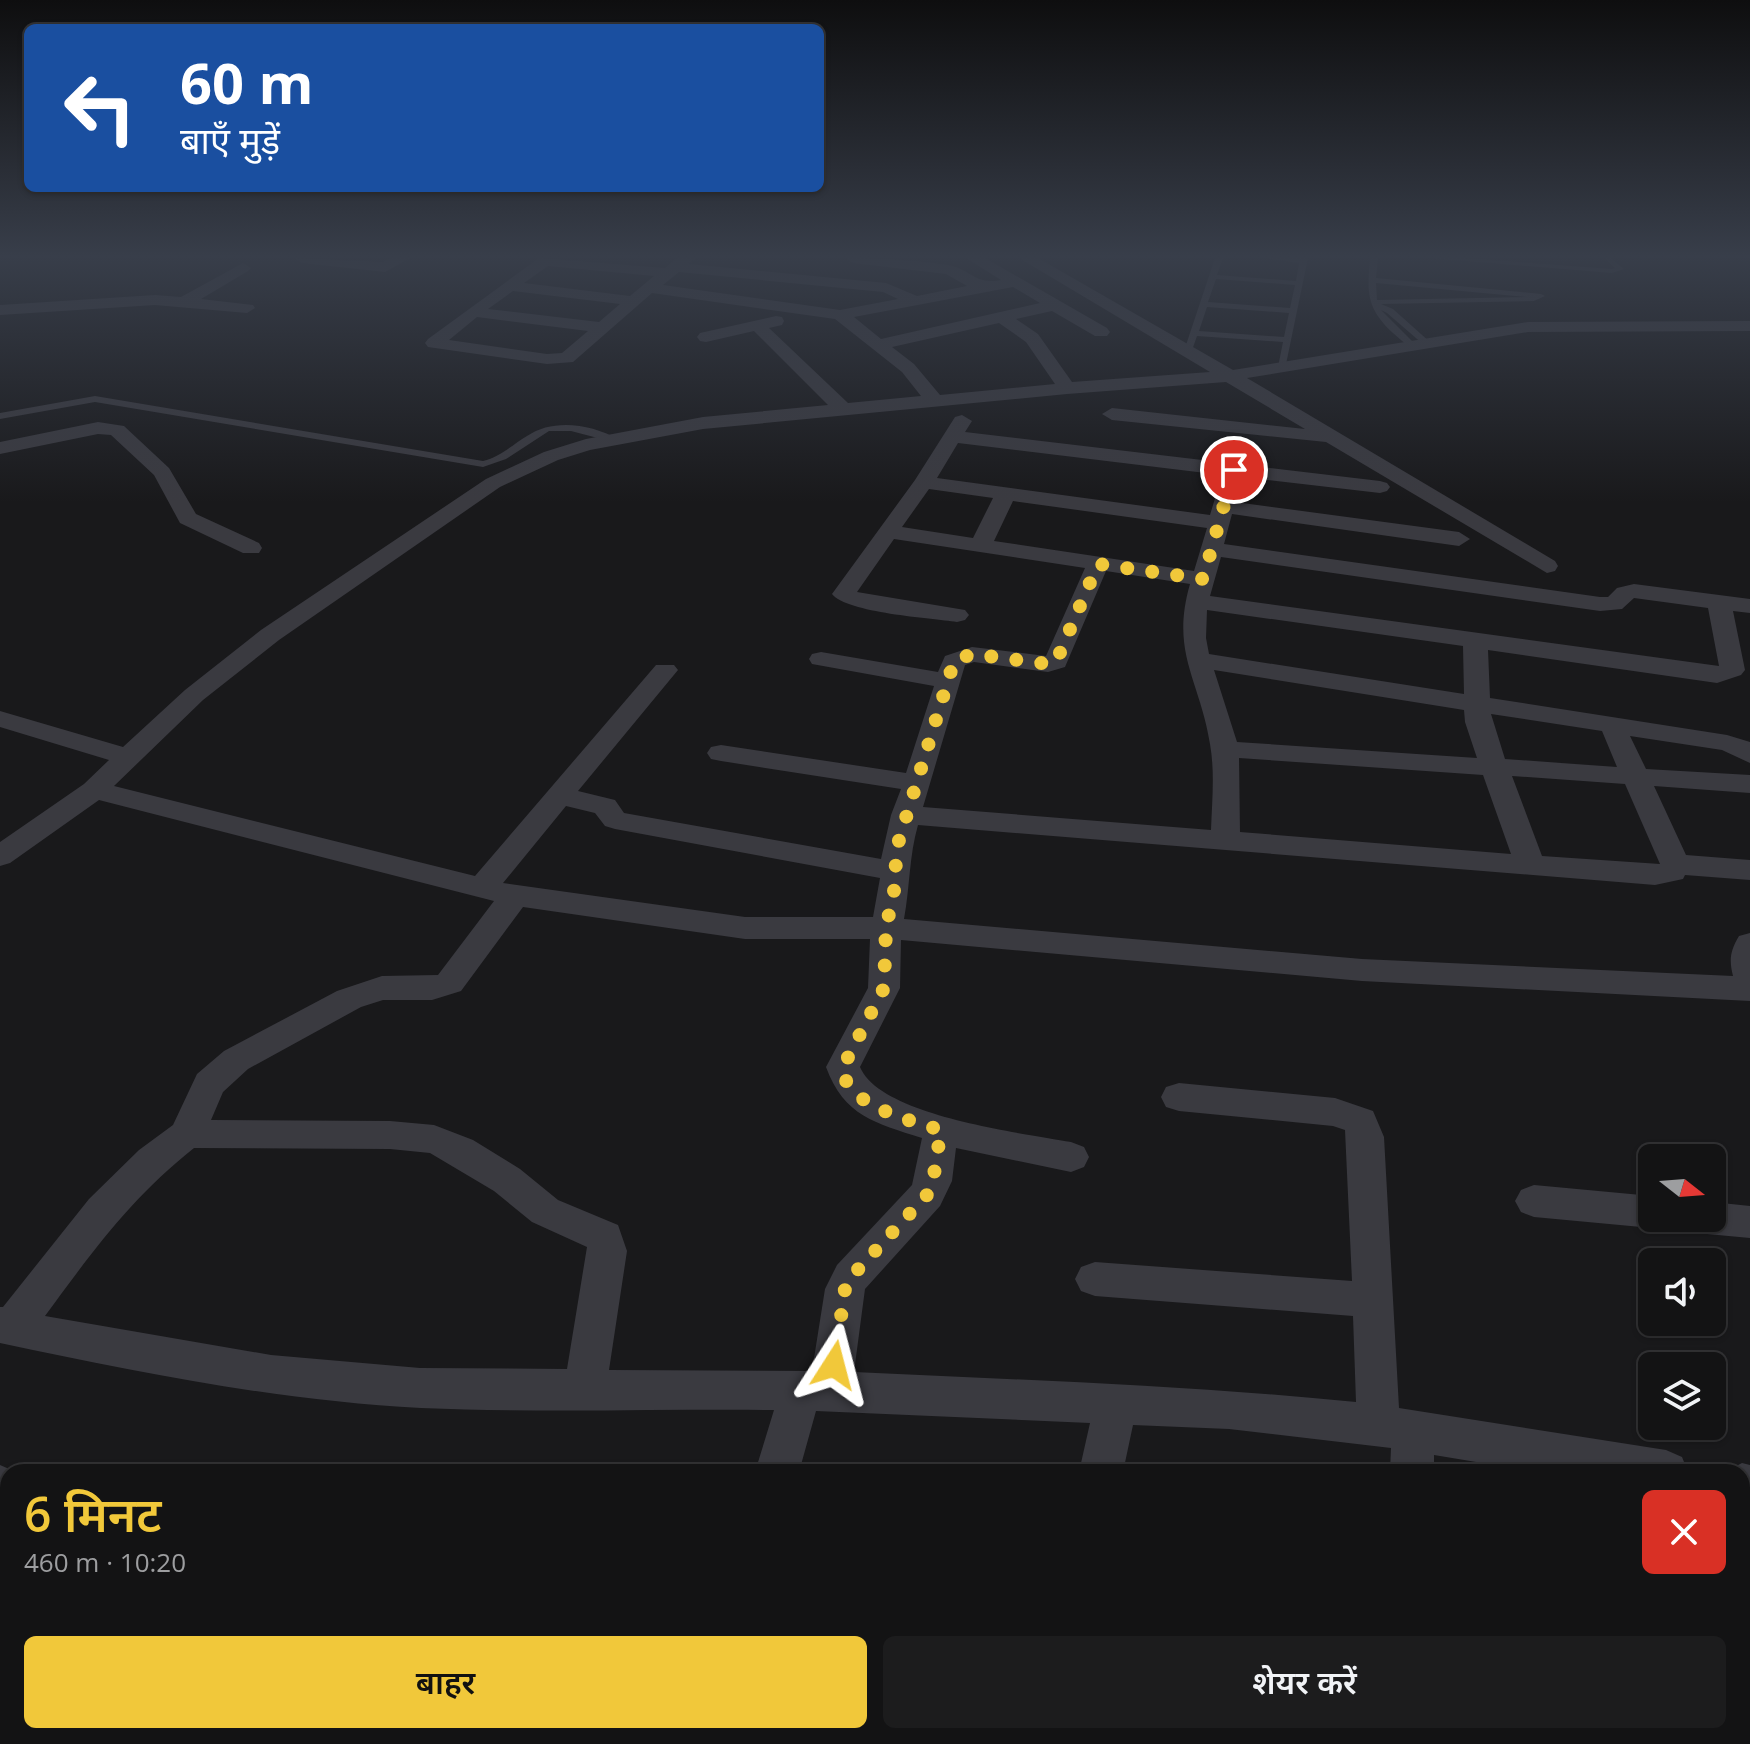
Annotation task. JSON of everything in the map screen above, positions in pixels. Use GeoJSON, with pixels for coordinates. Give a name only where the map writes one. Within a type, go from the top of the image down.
{"type":"FeatureCollection","features":[{"type":"Feature","properties":{"kind":"street"},"geometry":{"type":"LineString","coordinates":[[439,339],[434,343],[559,360],[573,356],[592,339]]}},
{"type":"Feature","properties":{"kind":"street"},"geometry":{"type":"LineString","coordinates":[[772,339],[842,408]]}},
{"type":"Feature","properties":{"kind":"street"},"geometry":{"type":"LineString","coordinates":[[871,339],[908,368],[935,401]]}},
{"type":"Feature","properties":{"kind":"street"},"geometry":{"type":"LineString","coordinates":[[878,345],[903,339]]}},
{"type":"Feature","properties":{"kind":"street"},"geometry":{"type":"LineString","coordinates":[[1033,339],[1067,388]]}},
{"type":"Feature","properties":{"kind":"street"},"geometry":{"type":"LineString","coordinates":[[1168,339],[1188,351],[1207,416],[1234,470],[1191,629],[1197,660],[1213,700],[1224,749],[1225,840]]}},
{"type":"Feature","properties":{"kind":"street"},"geometry":{"type":"LineString","coordinates":[[954,437],[1207,416],[1282,367],[1457,339]]}},
{"type":"Feature","properties":{"kind":"street"},"geometry":{"type":"LineString","coordinates":[[0,856],[94,790],[226,669],[426,527],[493,483],[528,466],[586,445],[613,439],[703,423],[1067,388],[1332,438],[1547,566]]}},
{"type":"Feature","properties":{"kind":"street"},"geometry":{"type":"LineString","coordinates":[[957,615],[846,597],[845,589],[924,482],[976,397]]}},
{"type":"Feature","properties":{"kind":"street"},"geometry":{"type":"LineString","coordinates":[[1112,414],[1207,416],[1332,438]]}},
{"type":"Feature","properties":{"kind":"street"},"geometry":{"type":"LineString","coordinates":[[0,448],[98,428],[117,430],[162,472],[188,518],[251,548]]}},
{"type":"Feature","properties":{"kind":"street"},"geometry":{"type":"LineString","coordinates":[[1234,470],[1380,487]]}},
{"type":"Feature","properties":{"kind":"street"},"geometry":{"type":"LineString","coordinates":[[924,482],[1459,539]]}},
{"type":"Feature","properties":{"kind":"street"},"geometry":{"type":"LineString","coordinates":[[980,546],[1006,493]]}},
{"type":"Feature","properties":{"kind":"street"},"geometry":{"type":"LineString","coordinates":[[889,532],[1098,564],[1200,590],[1475,640],[1724,675],[1732,670],[1719,602]]}},
{"type":"Feature","properties":{"kind":"street"},"geometry":{"type":"LineString","coordinates":[[1212,549],[1600,604],[1614,604],[1625,593],[1634,591],[1750,606]]}},
{"type":"Feature","properties":{"kind":"street"},"geometry":{"type":"LineString","coordinates":[[1071,1157],[941,1130],[862,1099],[842,1078],[843,1067],[884,988],[886,928],[905,815],[954,661],[965,655],[1048,664],[1056,662],[1098,564]]}},
{"type":"Feature","properties":{"kind":"street"},"geometry":{"type":"LineString","coordinates":[[1475,640],[1475,703],[1492,766],[1530,865]]}},
{"type":"Feature","properties":{"kind":"street"},"geometry":{"type":"LineString","coordinates":[[821,659],[948,681]]}},
{"type":"Feature","properties":{"kind":"street"},"geometry":{"type":"LineString","coordinates":[[1197,660],[1727,743],[1746,750],[1750,755]]}},
{"type":"Feature","properties":{"kind":"street"},"geometry":{"type":"LineString","coordinates":[[481,889],[665,670]]}},
{"type":"Feature","properties":{"kind":"street"},"geometry":{"type":"LineString","coordinates":[[0,719],[130,758]]}},
{"type":"Feature","properties":{"kind":"street"},"geometry":{"type":"LineString","coordinates":[[905,815],[1655,875],[1672,872],[1675,864],[1612,725]]}},
{"type":"Feature","properties":{"kind":"street"},"geometry":{"type":"LineString","coordinates":[[1224,749],[1750,784]]}},
{"type":"Feature","properties":{"kind":"street"},"geometry":{"type":"LineString","coordinates":[[721,753],[916,783]]}},
{"type":"Feature","properties":{"kind":"street"},"geometry":{"type":"LineString","coordinates":[[94,790],[273,833],[481,889],[745,928],[886,928],[1362,970],[1750,989]]}},
{"type":"Feature","properties":{"kind":"street"},"geometry":{"type":"LineString","coordinates":[[561,796],[605,806],[615,820],[895,871]]}},
{"type":"Feature","properties":{"kind":"street"},"geometry":{"type":"LineString","coordinates":[[1675,864],[1750,870]]}},
{"type":"Feature","properties":{"kind":"street"},"geometry":{"type":"LineString","coordinates":[[515,896],[457,977],[449,983],[432,988],[382,988],[349,999],[236,1060],[209,1084],[187,1134],[152,1161],[102,1210],[6,1327],[150,1355],[271,1374],[420,1388],[815,1391],[1229,1409],[1401,1442],[1595,1464]]}},
{"type":"Feature","properties":{"kind":"street"},"geometry":{"type":"LineString","coordinates":[[1750,944],[1745,958],[1750,982]]}},
{"type":"Feature","properties":{"kind":"street"},"geometry":{"type":"LineString","coordinates":[[1179,1097],[1335,1112],[1360,1121],[1366,1137],[1372,1300],[1401,1442]]}},
{"type":"Feature","properties":{"kind":"street"},"geometry":{"type":"LineString","coordinates":[[781,1464],[815,1391],[845,1289],[851,1277],[927,1195],[933,1181],[941,1130]]}},
{"type":"Feature","properties":{"kind":"street"},"geometry":{"type":"LineString","coordinates":[[187,1134],[390,1135],[434,1139],[460,1150],[507,1180],[545,1211],[604,1237],[607,1251],[585,1389]]}},
{"type":"Feature","properties":{"kind":"street"},"geometry":{"type":"LineString","coordinates":[[1534,1201],[1638,1211]]}},
{"type":"Feature","properties":{"kind":"street"},"geometry":{"type":"LineString","coordinates":[[1726,1220],[1750,1222]]}},
{"type":"Feature","properties":{"kind":"street"},"geometry":{"type":"LineString","coordinates":[[1095,1279],[1372,1300]]}},
{"type":"Feature","properties":{"kind":"street"},"geometry":{"type":"LineString","coordinates":[[1103,1464],[1116,1402]]}},
{"type":"Feature","properties":{"kind":"lane"},"geometry":{"type":"LineString","coordinates":[[1188,351],[1192,339]]}},
{"type":"Feature","properties":{"kind":"lane"},"geometry":{"type":"LineString","coordinates":[[1280,339],[1288,340],[1282,367]]}},
{"type":"Feature","properties":{"kind":"lane"},"geometry":{"type":"LineString","coordinates":[[1412,339],[1420,345]]}},
{"type":"Feature","properties":{"kind":"lane"},"geometry":{"type":"LineString","coordinates":[[1415,339],[1420,345]]}},
{"type":"Feature","properties":{"kind":"lane"},"geometry":{"type":"LineString","coordinates":[[0,416],[95,399],[483,464],[498,460],[551,428],[566,427],[613,439]]}},
{"type":"Feature","properties":{"kind":"route"},"geometry":{"type":"LineString","coordinates":[[834,1365],[845,1289],[851,1277],[920,1205],[933,1181],[941,1130],[908,1120],[862,1099],[842,1078],[843,1067],[884,988],[886,928],[894,891],[897,847],[954,661],[972,654],[1048,664],[1056,662],[1098,564],[1203,579],[1234,470]]}}]}
